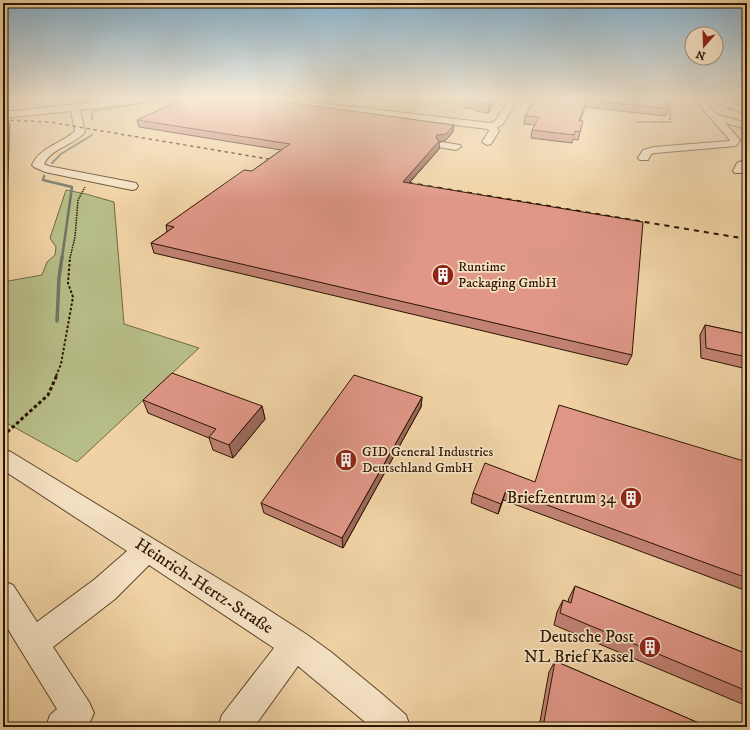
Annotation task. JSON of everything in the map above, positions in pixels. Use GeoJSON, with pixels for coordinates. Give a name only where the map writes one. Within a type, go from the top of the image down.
{"type":"FeatureCollection","features":[{"type":"Feature","properties":{"kind":"street"},"geometry":{"type":"LineString","coordinates":[[80,132],[44,155],[39,161],[38,165],[45,169],[132,186]]}},
{"type":"Feature","properties":{"kind":"street"},"geometry":{"type":"LineString","coordinates":[[487,142],[493,132]]}},
{"type":"Feature","properties":{"kind":"street"},"geometry":{"type":"LineString","coordinates":[[644,158],[647,152],[654,150],[732,144],[735,140],[728,132]]}},
{"type":"Feature","properties":{"kind":"street"},"geometry":{"type":"LineString","coordinates":[[442,145],[456,147]]}},
{"type":"Feature","properties":{"kind":"street","name":"Heinrich-Hertz-Straße"},"geometry":{"type":"LineString","coordinates":[[3,458],[237,606],[295,645],[320,663],[371,705],[394,727]]}},
{"type":"Feature","properties":{"kind":"street"},"geometry":{"type":"LineString","coordinates":[[34,644],[105,589],[147,549]]}},
{"type":"Feature","properties":{"kind":"street"},"geometry":{"type":"LineString","coordinates":[[3,595],[78,713],[62,727]]}},
{"type":"Feature","properties":{"kind":"street"},"geometry":{"type":"LineString","coordinates":[[234,727],[295,645]]}},
{"type":"Feature","properties":{"kind":"path"},"geometry":{"type":"LineString","coordinates":[[3,436],[48,395],[62,364],[73,297],[68,283],[78,200],[83,188],[95,179]]}},
{"type":"Feature","properties":{"kind":"green space"},"geometry":{"type":"Polygon","coordinates":[[[66,190],[114,202],[124,324],[199,348],[77,462],[3,421],[3,282],[42,275],[47,262],[55,255],[56,247],[50,238],[66,190]]]}},
{"type":"Feature","properties":{"kind":"building"},"geometry":{"type":"Polygon","coordinates":[[[3,132],[6,132],[3,180],[3,132]]]}},
{"type":"Feature","properties":{"kind":"building","name":"Runtime Packaging GmbH"},"geometry":{"type":"Polygon","coordinates":[[[214,132],[448,132],[446,134],[437,135],[436,138],[439,141],[403,182],[643,222],[632,355],[151,243],[174,227],[166,225],[244,170],[252,171],[290,144],[214,132]]]}},
{"type":"Feature","properties":{"kind":"building"},"geometry":{"type":"Polygon","coordinates":[[[549,132],[575,132],[574,135],[549,132]]]}},
{"type":"Feature","properties":{"kind":"building"},"geometry":{"type":"Polygon","coordinates":[[[705,325],[747,334],[747,357],[706,348],[705,325]]]}},
{"type":"Feature","properties":{"kind":"building"},"geometry":{"type":"Polygon","coordinates":[[[172,373],[262,406],[229,445],[209,437],[216,429],[143,400],[172,373]]]}},
{"type":"Feature","properties":{"kind":"building","name":"GID General Industries Deutschland GmbH"},"geometry":{"type":"Polygon","coordinates":[[[354,375],[422,397],[342,538],[261,503],[354,375]]]}},
{"type":"Feature","properties":{"kind":"building","name":"Briefzentrum 34"},"geometry":{"type":"Polygon","coordinates":[[[559,405],[747,462],[747,578],[506,490],[501,504],[473,493],[485,463],[535,482],[559,405]]]}},
{"type":"Feature","properties":{"kind":"building"},"geometry":{"type":"Polygon","coordinates":[[[575,586],[747,654],[747,691],[560,613],[563,600],[571,603],[575,586]]]}},
{"type":"Feature","properties":{"kind":"building"},"geometry":{"type":"Polygon","coordinates":[[[555,661],[708,727],[543,727],[555,661]]]}},
{"type":"Feature","properties":{"kind":"waterway"},"geometry":{"type":"LineString","coordinates":[[52,163],[61,154],[92,135]]}},
{"type":"Feature","properties":{"kind":"waterway"},"geometry":{"type":"LineString","coordinates":[[44,176],[43,180],[72,187],[62,258]]}},
{"type":"Feature","properties":{"kind":"waterway"},"geometry":{"type":"LineString","coordinates":[[57,321],[59,278],[62,257]]}},
{"type":"Feature","properties":{"kind":"railway"},"geometry":{"type":"LineString","coordinates":[[109,132],[280,161]]}},
{"type":"Feature","properties":{"kind":"railway"},"geometry":{"type":"LineString","coordinates":[[398,181],[747,239]]}},
{"type":"Feature","properties":{"kind":"place","name":"Runtime Packaging GmbH"},"geometry":{"type":"Point","coordinates":[443,275]}},
{"type":"Feature","properties":{"kind":"place","name":"GID General Industries Deutschland GmbH"},"geometry":{"type":"Point","coordinates":[346,460]}},
{"type":"Feature","properties":{"kind":"place","name":"Briefzentrum 34"},"geometry":{"type":"Point","coordinates":[631,498]}},
{"type":"Feature","properties":{"kind":"place","name":"Deutsche Post NL Brief Kassel"},"geometry":{"type":"Point","coordinates":[650,647]}}]}
